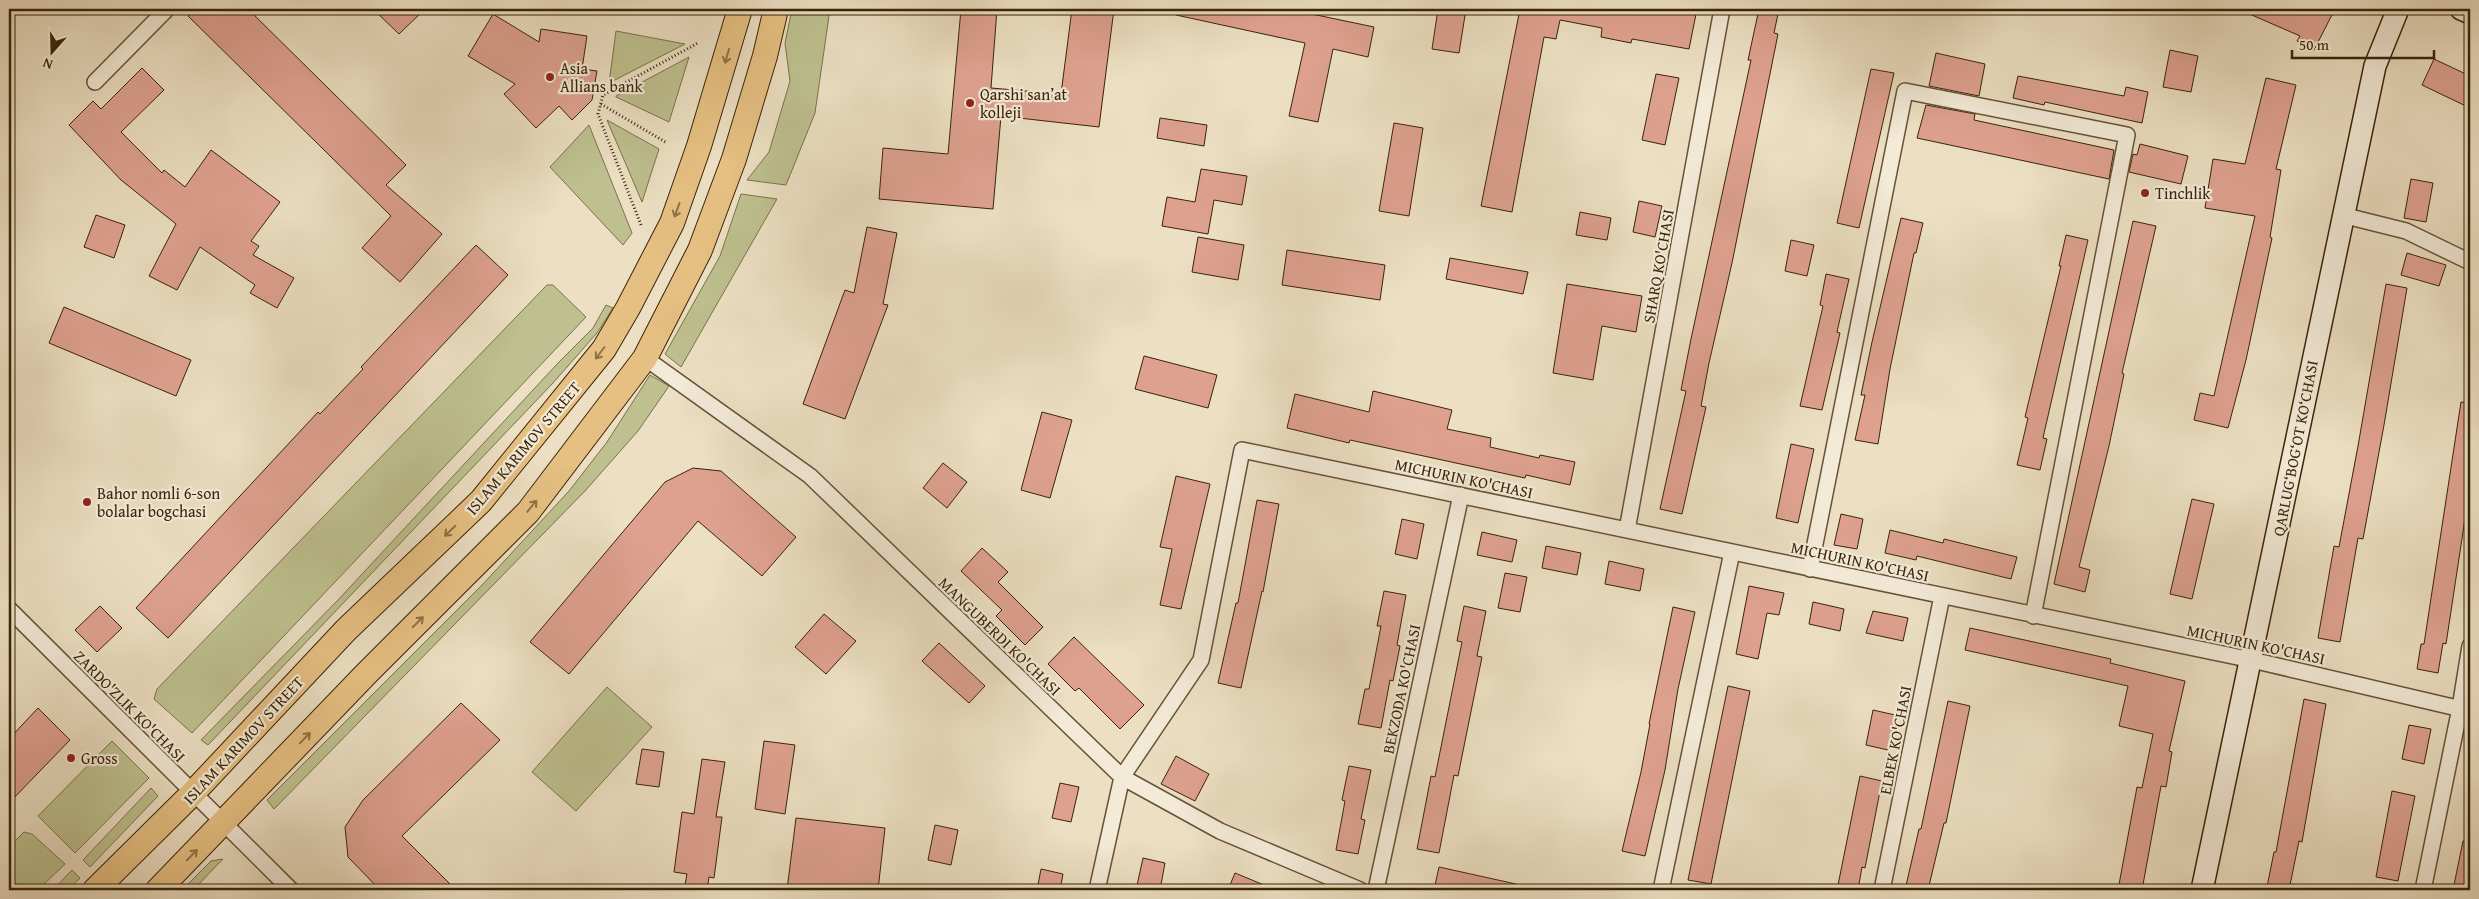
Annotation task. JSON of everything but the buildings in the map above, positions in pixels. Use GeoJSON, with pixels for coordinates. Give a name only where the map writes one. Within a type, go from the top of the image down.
{"type":"FeatureCollection","features":[{"type":"Feature","properties":{"kind":"main road","name":"ISLAM KARIMOV STREET"},"geometry":{"type":"LineString","coordinates":[[95,890],[192,794],[346,630],[481,501],[604,349],[628,308],[672,223],[700,146],[740,9]]}},
{"type":"Feature","properties":{"kind":"main road"},"geometry":{"type":"LineString","coordinates":[[158,890],[366,674],[528,512],[645,358],[700,250],[734,159],[765,56],[776,9]]}},
{"type":"Feature","properties":{"kind":"main road","name":"QARLUG‘BOG‘OT KO‘CHASI"},"geometry":{"type":"LineString","coordinates":[[2202,890],[2252,660],[2374,66],[2398,9]]}},
{"type":"Feature","properties":{"kind":"main road"},"geometry":{"type":"LineString","coordinates":[[2461,9],[2470,13]]}},
{"type":"Feature","properties":{"kind":"street"},"geometry":{"type":"LineString","coordinates":[[95,82],[166,9]]}},
{"type":"Feature","properties":{"kind":"street","name":"SHARQ KO'CHASI"},"geometry":{"type":"LineString","coordinates":[[1627,530],[1722,9]]}},
{"type":"Feature","properties":{"kind":"street"},"geometry":{"type":"LineString","coordinates":[[1810,568],[1905,91],[2127,135],[2033,616]]}},
{"type":"Feature","properties":{"kind":"street"},"geometry":{"type":"LineString","coordinates":[[2342,215],[2406,231],[2470,262]]}},
{"type":"Feature","properties":{"kind":"street","name":"MANGUBERDI KO'CHASI"},"geometry":{"type":"LineString","coordinates":[[645,358],[810,476],[1122,777],[1220,831],[1360,890]]}},
{"type":"Feature","properties":{"kind":"street","name":"MICHURIN KO'CHASI"},"geometry":{"type":"LineString","coordinates":[[1122,777],[1201,660],[1242,450],[1461,494],[2033,616],[2252,660],[2465,709]]}},
{"type":"Feature","properties":{"kind":"street","name":"BEKZODA KO'CHASI"},"geometry":{"type":"LineString","coordinates":[[1376,890],[1461,494]]}},
{"type":"Feature","properties":{"kind":"street"},"geometry":{"type":"LineString","coordinates":[[1661,890],[1732,552]]}},
{"type":"Feature","properties":{"kind":"street","name":"ELBEK KO'CHASI"},"geometry":{"type":"LineString","coordinates":[[1882,890],[1942,596]]}},
{"type":"Feature","properties":{"kind":"street","name":"ZARDO'ZLIK KO'CHASI"},"geometry":{"type":"LineString","coordinates":[[9,609],[192,794],[291,890]]}},
{"type":"Feature","properties":{"kind":"street"},"geometry":{"type":"LineString","coordinates":[[2423,890],[2465,709],[2470,646]]}},
{"type":"Feature","properties":{"kind":"street"},"geometry":{"type":"LineString","coordinates":[[1097,890],[1122,777]]}},
{"type":"Feature","properties":{"kind":"path"},"geometry":{"type":"LineString","coordinates":[[641,225],[598,114],[603,95],[698,43]]}},
{"type":"Feature","properties":{"kind":"path"},"geometry":{"type":"LineString","coordinates":[[601,104],[667,143]]}},
{"type":"Feature","properties":{"kind":"green space"},"geometry":{"type":"Polygon","coordinates":[[[792,9],[830,9],[815,113],[786,185],[747,180],[769,152],[790,81],[785,43],[792,9]]]}},
{"type":"Feature","properties":{"kind":"green space"},"geometry":{"type":"Polygon","coordinates":[[[616,31],[685,44],[609,83],[616,31]]]}},
{"type":"Feature","properties":{"kind":"green space"},"geometry":{"type":"Polygon","coordinates":[[[689,57],[669,122],[616,97],[616,96],[689,57]]]}},
{"type":"Feature","properties":{"kind":"green space"},"geometry":{"type":"Polygon","coordinates":[[[607,120],[659,149],[642,202],[607,120]]]}},
{"type":"Feature","properties":{"kind":"green space"},"geometry":{"type":"Polygon","coordinates":[[[589,125],[632,233],[623,245],[550,167],[589,125]]]}},
{"type":"Feature","properties":{"kind":"green space"},"geometry":{"type":"Polygon","coordinates":[[[741,194],[777,199],[681,367],[665,354],[720,256],[741,194]]]}},
{"type":"Feature","properties":{"kind":"green space"},"geometry":{"type":"Polygon","coordinates":[[[547,285],[553,285],[586,317],[192,733],[154,699],[157,689],[547,285]]]}},
{"type":"Feature","properties":{"kind":"green space"},"geometry":{"type":"Polygon","coordinates":[[[606,305],[613,308],[597,333],[553,383],[208,745],[201,740],[338,600],[559,362],[593,328],[606,305]]]}},
{"type":"Feature","properties":{"kind":"green space"},"geometry":{"type":"Polygon","coordinates":[[[650,375],[669,386],[638,431],[585,491],[274,809],[267,800],[483,584],[569,491],[607,442],[650,375]]]}},
{"type":"Feature","properties":{"kind":"green space"},"geometry":{"type":"Polygon","coordinates":[[[607,687],[652,727],[576,811],[532,772],[607,687]]]}},
{"type":"Feature","properties":{"kind":"green space"},"geometry":{"type":"Polygon","coordinates":[[[112,741],[149,778],[75,853],[38,816],[112,741]]]}},
{"type":"Feature","properties":{"kind":"green space"},"geometry":{"type":"Polygon","coordinates":[[[151,788],[158,796],[90,867],[83,860],[151,788]]]}},
{"type":"Feature","properties":{"kind":"green space"},"geometry":{"type":"Polygon","coordinates":[[[24,832],[32,834],[65,864],[38,890],[9,890],[9,847],[24,832]]]}},
{"type":"Feature","properties":{"kind":"green space"},"geometry":{"type":"Polygon","coordinates":[[[223,859],[193,890],[182,890],[211,861],[223,859]]]}},
{"type":"Feature","properties":{"kind":"green space"},"geometry":{"type":"Polygon","coordinates":[[[72,870],[80,878],[68,890],[53,890],[72,870]]]}},
{"type":"Feature","properties":{"kind":"place","name":"Asia Allians bank"},"geometry":{"type":"Point","coordinates":[550,77]}},
{"type":"Feature","properties":{"kind":"place","name":"Qarshi san’at kolleji"},"geometry":{"type":"Point","coordinates":[970,103]}},
{"type":"Feature","properties":{"kind":"place","name":"Tinchlik"},"geometry":{"type":"Point","coordinates":[2145,193]}},
{"type":"Feature","properties":{"kind":"place","name":"Bahor nomli 6-son bolalar bogchasi"},"geometry":{"type":"Point","coordinates":[87,502]}},
{"type":"Feature","properties":{"kind":"place","name":"Gross"},"geometry":{"type":"Point","coordinates":[71,758]}}]}
